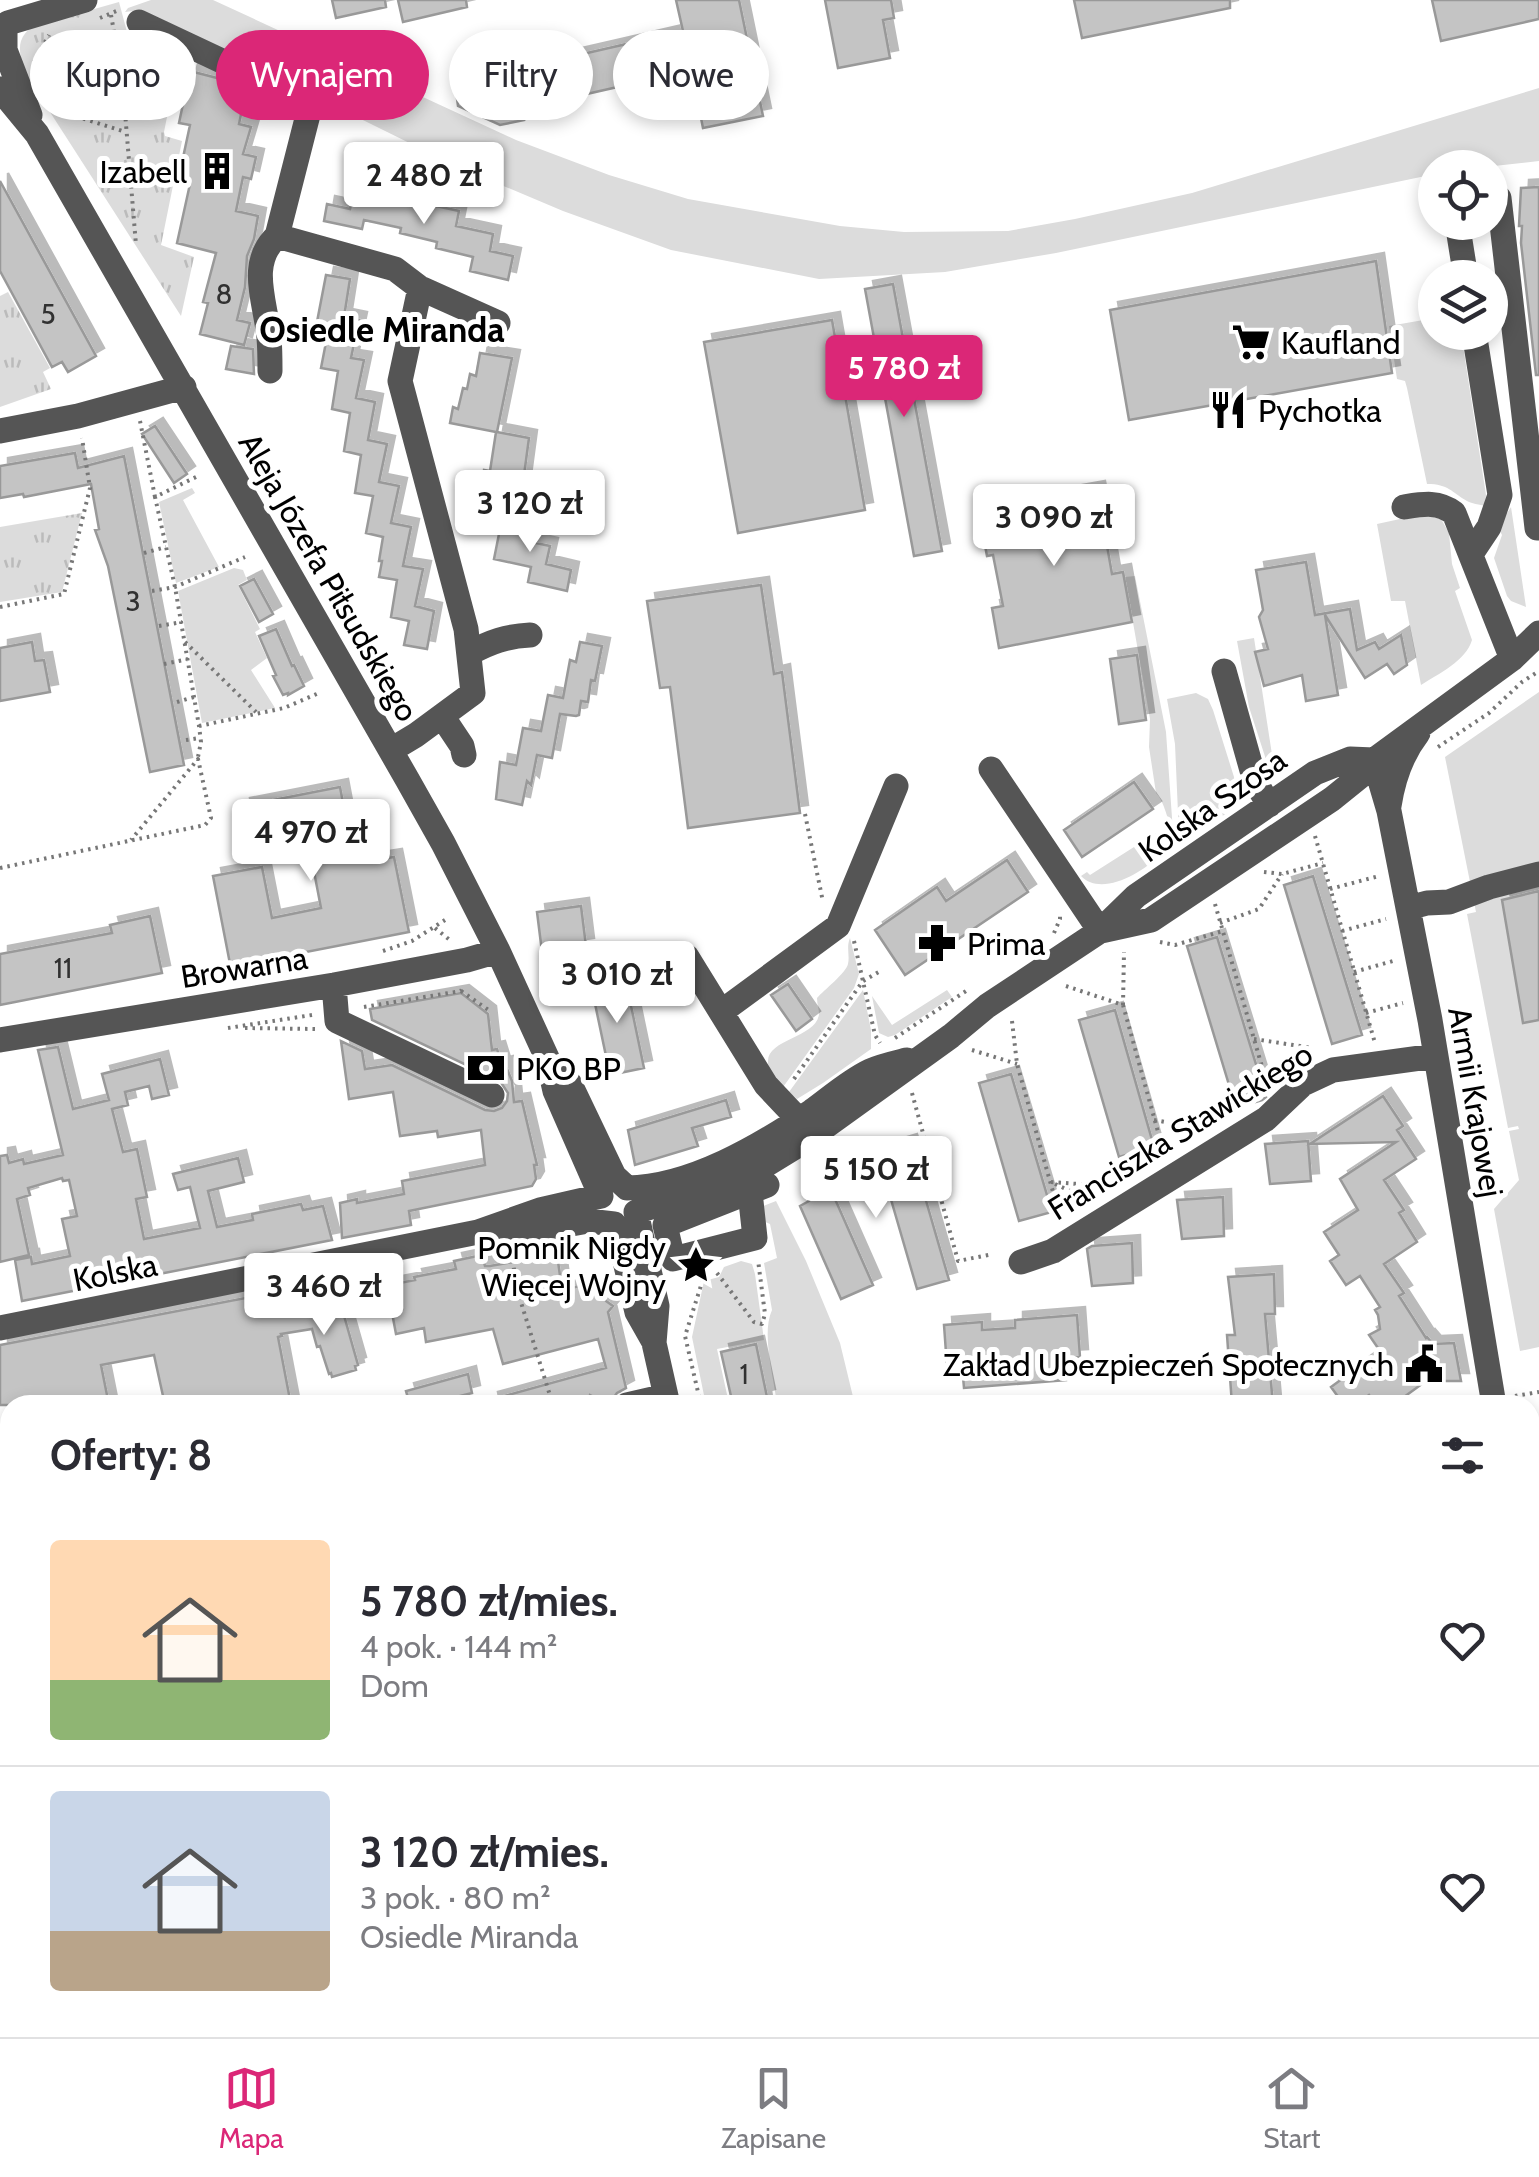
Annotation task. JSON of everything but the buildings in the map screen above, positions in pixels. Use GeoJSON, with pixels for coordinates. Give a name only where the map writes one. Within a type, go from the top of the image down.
{"type":"FeatureCollection","features":[{"type":"Feature","properties":{"kind":"street"},"geometry":{"type":"LineString","coordinates":[[6,21],[89,10]]}},
{"type":"Feature","properties":{"kind":"street","name":"Aleja Józefa Piłsudskiego"},"geometry":{"type":"LineString","coordinates":[[6,21],[5,50],[37,134],[443,843],[548,1060],[555,1091],[601,1196]]}},
{"type":"Feature","properties":{"kind":"street"},"geometry":{"type":"LineString","coordinates":[[139,22],[310,104],[277,236],[262,253],[260,269],[270,338],[270,371]]}},
{"type":"Feature","properties":{"kind":"street","name":"Aleja Józefa Piłsudskiego"},"geometry":{"type":"LineString","coordinates":[[5,105],[37,134]]}},
{"type":"Feature","properties":{"kind":"street"},"geometry":{"type":"LineString","coordinates":[[277,236],[394,269],[420,288],[498,324]]}},
{"type":"Feature","properties":{"kind":"street"},"geometry":{"type":"LineString","coordinates":[[1505,240],[1539,528]]}},
{"type":"Feature","properties":{"kind":"street"},"geometry":{"type":"LineString","coordinates":[[391,750],[473,693],[466,629],[400,381],[420,288]]}},
{"type":"Feature","properties":{"kind":"street"},"geometry":{"type":"LineString","coordinates":[[1471,554],[1489,527],[1500,495],[1477,350]]}},
{"type":"Feature","properties":{"kind":"street"},"geometry":{"type":"LineString","coordinates":[[0,431],[78,416],[184,388]]}},
{"type":"Feature","properties":{"kind":"street"},"geometry":{"type":"LineString","coordinates":[[1404,506],[1435,504],[1454,513],[1512,659]]}},
{"type":"Feature","properties":{"kind":"street","name":"Kolska Szosa"},"geometry":{"type":"LineString","coordinates":[[1100,931],[1151,920],[1332,799],[1374,760],[1512,659],[1539,633]]}},
{"type":"Feature","properties":{"kind":"street"},"geometry":{"type":"LineString","coordinates":[[470,653],[509,636],[530,635]]}},
{"type":"Feature","properties":{"kind":"street","name":"Kolska Szosa"},"geometry":{"type":"LineString","coordinates":[[1512,659],[1539,655]]}},
{"type":"Feature","properties":{"kind":"street"},"geometry":{"type":"LineString","coordinates":[[1224,671],[1255,781],[1269,805]]}},
{"type":"Feature","properties":{"kind":"street"},"geometry":{"type":"LineString","coordinates":[[442,716],[456,734],[464,755]]}},
{"type":"Feature","properties":{"kind":"street","name":"Armii Krajowej"},"geometry":{"type":"LineString","coordinates":[[1389,811],[1393,779],[1410,744],[1428,722]]}},
{"type":"Feature","properties":{"kind":"street","name":"Kolska Szosa"},"geometry":{"type":"LineString","coordinates":[[625,1208],[732,1180],[759,1169],[822,1130],[987,1006],[1100,931],[1136,896],[1315,774],[1350,758],[1374,760]]}},
{"type":"Feature","properties":{"kind":"street","name":"Armii Krajowej"},"geometry":{"type":"LineString","coordinates":[[1374,760],[1389,811],[1398,914],[1435,1056],[1503,1395]]}},
{"type":"Feature","properties":{"kind":"street"},"geometry":{"type":"LineString","coordinates":[[991,769],[1100,931]]}},
{"type":"Feature","properties":{"kind":"street"},"geometry":{"type":"LineString","coordinates":[[721,1012],[838,926],[896,786]]}},
{"type":"Feature","properties":{"kind":"street","name":"Kolska Szosa"},"geometry":{"type":"LineString","coordinates":[[1332,799],[1352,792],[1368,796],[1389,811]]}},
{"type":"Feature","properties":{"kind":"street"},"geometry":{"type":"LineString","coordinates":[[1398,914],[1539,874]]}},
{"type":"Feature","properties":{"kind":"street","name":"Browarna"},"geometry":{"type":"LineString","coordinates":[[0,1040],[334,985],[498,951]]}},
{"type":"Feature","properties":{"kind":"street"},"geometry":{"type":"LineString","coordinates":[[687,956],[766,1085],[798,1120]]}},
{"type":"Feature","properties":{"kind":"street"},"geometry":{"type":"LineString","coordinates":[[334,985],[343,1015],[492,1095]]}},
{"type":"Feature","properties":{"kind":"street","name":"Kolska Szosa"},"geometry":{"type":"LineString","coordinates":[[625,1208],[642,1188],[724,1162],[798,1120],[870,1071],[920,1056]]}},
{"type":"Feature","properties":{"kind":"street","name":"Franciszka Stawickiego"},"geometry":{"type":"LineString","coordinates":[[1022,1262],[1053,1251],[1256,1124],[1303,1084],[1333,1070],[1435,1056]]}},
{"type":"Feature","properties":{"kind":"street","name":"Aleja Józefa Piłsudskiego"},"geometry":{"type":"LineString","coordinates":[[548,1060],[570,1084],[614,1176],[625,1208],[619,1236],[636,1312],[654,1343],[666,1395]]}},
{"type":"Feature","properties":{"kind":"street","name":"Kolska"},"geometry":{"type":"LineString","coordinates":[[0,1328],[478,1232],[588,1221],[625,1208],[611,1188],[601,1196],[540,1210],[478,1232]]}},
{"type":"Feature","properties":{"kind":"street"},"geometry":{"type":"LineString","coordinates":[[759,1189],[755,1238],[673,1259],[665,1226],[759,1189]]}},
{"type":"Feature","properties":{"kind":"path"},"geometry":{"type":"LineString","coordinates":[[89,10],[111,14],[122,76],[136,245]]}},
{"type":"Feature","properties":{"kind":"path"},"geometry":{"type":"LineString","coordinates":[[88,120],[126,132]]}},
{"type":"Feature","properties":{"kind":"path"},"geometry":{"type":"LineString","coordinates":[[0,868],[206,825],[211,818],[198,759],[199,726],[176,587],[136,402]]}},
{"type":"Feature","properties":{"kind":"path"},"geometry":{"type":"LineString","coordinates":[[0,607],[64,594],[90,488],[78,416]]}},
{"type":"Feature","properties":{"kind":"path"},"geometry":{"type":"LineString","coordinates":[[155,498],[196,477]]}},
{"type":"Feature","properties":{"kind":"path"},"geometry":{"type":"LineString","coordinates":[[144,553],[166,547]]}},
{"type":"Feature","properties":{"kind":"path"},"geometry":{"type":"LineString","coordinates":[[152,591],[176,587],[245,557]]}},
{"type":"Feature","properties":{"kind":"path"},"geometry":{"type":"LineString","coordinates":[[159,626],[182,622]]}},
{"type":"Feature","properties":{"kind":"path"},"geometry":{"type":"LineString","coordinates":[[185,642],[258,714]]}},
{"type":"Feature","properties":{"kind":"path"},"geometry":{"type":"LineString","coordinates":[[164,664],[188,660]]}},
{"type":"Feature","properties":{"kind":"path"},"geometry":{"type":"LineString","coordinates":[[1489,712],[1539,671]]}},
{"type":"Feature","properties":{"kind":"path"},"geometry":{"type":"LineString","coordinates":[[199,726],[284,708],[318,692]]}},
{"type":"Feature","properties":{"kind":"path"},"geometry":{"type":"LineString","coordinates":[[177,702],[194,697]]}},
{"type":"Feature","properties":{"kind":"path"},"geometry":{"type":"LineString","coordinates":[[186,740],[200,738]]}},
{"type":"Feature","properties":{"kind":"path"},"geometry":{"type":"LineString","coordinates":[[130,840],[198,759]]}},
{"type":"Feature","properties":{"kind":"path"},"geometry":{"type":"LineString","coordinates":[[1312,828],[1377,1048]]}},
{"type":"Feature","properties":{"kind":"path"},"geometry":{"type":"LineString","coordinates":[[1251,870],[1282,874],[1323,863]]}},
{"type":"Feature","properties":{"kind":"path"},"geometry":{"type":"LineString","coordinates":[[1220,923],[1260,909],[1282,874]]}},
{"type":"Feature","properties":{"kind":"path"},"geometry":{"type":"LineString","coordinates":[[1330,889],[1386,874]]}},
{"type":"Feature","properties":{"kind":"path"},"geometry":{"type":"LineString","coordinates":[[1212,895],[1264,1078]]}},
{"type":"Feature","properties":{"kind":"path"},"geometry":{"type":"LineString","coordinates":[[1055,932],[1060,905]]}},
{"type":"Feature","properties":{"kind":"path"},"geometry":{"type":"LineString","coordinates":[[1342,931],[1398,914]]}},
{"type":"Feature","properties":{"kind":"path"},"geometry":{"type":"LineString","coordinates":[[435,928],[445,920]]}},
{"type":"Feature","properties":{"kind":"path"},"geometry":{"type":"LineString","coordinates":[[1160,942],[1176,945],[1223,931]]}},
{"type":"Feature","properties":{"kind":"path"},"geometry":{"type":"LineString","coordinates":[[1124,952],[1123,1005],[1163,1150]]}},
{"type":"Feature","properties":{"kind":"path"},"geometry":{"type":"LineString","coordinates":[[1354,972],[1396,961]]}},
{"type":"Feature","properties":{"kind":"path"},"geometry":{"type":"LineString","coordinates":[[779,1098],[863,981],[882,970]]}},
{"type":"Feature","properties":{"kind":"path"},"geometry":{"type":"LineString","coordinates":[[461,990],[466,980]]}},
{"type":"Feature","properties":{"kind":"path"},"geometry":{"type":"LineString","coordinates":[[882,1047],[976,984]]}},
{"type":"Feature","properties":{"kind":"path"},"geometry":{"type":"LineString","coordinates":[[1066,986],[1123,1005]]}},
{"type":"Feature","properties":{"kind":"path"},"geometry":{"type":"LineString","coordinates":[[230,1028],[324,1030],[343,1015],[461,990],[490,1011]]}},
{"type":"Feature","properties":{"kind":"path"},"geometry":{"type":"LineString","coordinates":[[1366,1013],[1403,1002]]}},
{"type":"Feature","properties":{"kind":"path"},"geometry":{"type":"LineString","coordinates":[[1012,1021],[1017,1064],[1060,1214]]}},
{"type":"Feature","properties":{"kind":"path"},"geometry":{"type":"LineString","coordinates":[[1254,1040],[1313,1048]]}},
{"type":"Feature","properties":{"kind":"path"},"geometry":{"type":"LineString","coordinates":[[972,1050],[1017,1064]]}},
{"type":"Feature","properties":{"kind":"path"},"geometry":{"type":"LineString","coordinates":[[912,1093],[958,1260],[993,1254]]}},
{"type":"Feature","properties":{"kind":"path"},"geometry":{"type":"LineString","coordinates":[[1154,1120],[1198,1128]]}},
{"type":"Feature","properties":{"kind":"path"},"geometry":{"type":"LineString","coordinates":[[1050,1182],[1092,1185],[1096,1191]]}},
{"type":"Feature","properties":{"kind":"path"},"geometry":{"type":"LineString","coordinates":[[1050,1182],[1085,1198]]}},
{"type":"Feature","properties":{"kind":"path"},"geometry":{"type":"LineString","coordinates":[[705,1251],[719,1277],[754,1322],[762,1324],[755,1238]]}},
{"type":"Feature","properties":{"kind":"path"},"geometry":{"type":"LineString","coordinates":[[509,1243],[519,1296],[550,1395]]}},
{"type":"Feature","properties":{"kind":"path"},"geometry":{"type":"LineString","coordinates":[[699,1395],[685,1336],[704,1281],[705,1251]]}},
{"type":"Feature","properties":{"kind":"green space"},"geometry":{"type":"Polygon","coordinates":[[[151,0],[213,0],[278,30],[216,30],[216,48],[196,39],[196,30],[175,30],[133,11],[125,12],[151,0]]]}},
{"type":"Feature","properties":{"kind":"green space"},"geometry":{"type":"Polygon","coordinates":[[[119,2],[127,30],[30,30],[30,83],[20,49],[31,27],[119,2]]]}},
{"type":"Feature","properties":{"kind":"green space"},"geometry":{"type":"Polygon","coordinates":[[[1539,88],[1539,161],[1508,164],[1508,150],[1418,150],[1418,178],[1056,253],[945,272],[819,279],[671,250],[563,211],[454,165],[363,120],[429,120],[429,100],[449,109],[449,120],[473,120],[609,175],[688,199],[840,226],[904,232],[1008,231],[1192,193],[1539,88]]]}},
{"type":"Feature","properties":{"kind":"green space"},"geometry":{"type":"Polygon","coordinates":[[[55,120],[166,120],[165,136],[182,141],[161,245],[194,257],[181,316],[55,120]]]}},
{"type":"Feature","properties":{"kind":"green space"},"geometry":{"type":"Polygon","coordinates":[[[8,292],[50,368],[43,372],[51,389],[0,407],[0,296],[8,292]]]}},
{"type":"Feature","properties":{"kind":"green space"},"geometry":{"type":"Polygon","coordinates":[[[1418,321],[1418,350],[1464,350],[1485,506],[1468,502],[1445,487],[1427,484],[1405,381],[1397,379],[1389,326],[1418,321]]]}},
{"type":"Feature","properties":{"kind":"green space"},"geometry":{"type":"Polygon","coordinates":[[[192,488],[195,493],[183,500],[219,567],[176,583],[159,502],[192,488]]]}},
{"type":"Feature","properties":{"kind":"green space"},"geometry":{"type":"Polygon","coordinates":[[[1511,507],[1526,607],[1507,596],[1494,558],[1502,535],[1498,527],[1511,507]]]}},
{"type":"Feature","properties":{"kind":"green space"},"geometry":{"type":"Polygon","coordinates":[[[82,513],[62,592],[0,602],[0,527],[82,513]]]}},
{"type":"Feature","properties":{"kind":"green space"},"geometry":{"type":"Polygon","coordinates":[[[1423,514],[1441,519],[1449,533],[1452,564],[1460,588],[1455,591],[1472,640],[1458,661],[1421,685],[1405,601],[1391,601],[1377,524],[1423,514]]]}},
{"type":"Feature","properties":{"kind":"green space"},"geometry":{"type":"Polygon","coordinates":[[[234,568],[243,570],[247,580],[238,585],[260,629],[255,632],[267,658],[251,670],[275,708],[202,723],[178,591],[234,568]]]}},
{"type":"Feature","properties":{"kind":"green space"},"geometry":{"type":"Polygon","coordinates":[[[1135,576],[1166,732],[1173,832],[1156,793],[1149,747],[1150,719],[1125,577],[1135,576]]]}},
{"type":"Feature","properties":{"kind":"green space"},"geometry":{"type":"Polygon","coordinates":[[[1254,638],[1273,775],[1249,707],[1237,641],[1254,638]]]}},
{"type":"Feature","properties":{"kind":"green space"},"geometry":{"type":"Polygon","coordinates":[[[1539,692],[1539,1347],[1520,1351],[1494,1209],[1519,1180],[1509,1131],[1519,1129],[1508,1128],[1467,914],[1476,912],[1445,757],[1539,692]]]}},
{"type":"Feature","properties":{"kind":"green space"},"geometry":{"type":"Polygon","coordinates":[[[1196,693],[1208,699],[1213,710],[1234,777],[1237,806],[1186,841],[1179,836],[1175,744],[1167,699],[1196,693]]]}},
{"type":"Feature","properties":{"kind":"green space"},"geometry":{"type":"Polygon","coordinates":[[[1156,833],[1159,856],[1132,875],[1099,884],[1081,876],[1087,872],[1090,875],[1156,833]]]}},
{"type":"Feature","properties":{"kind":"green space"},"geometry":{"type":"Polygon","coordinates":[[[850,938],[859,974],[854,988],[781,1090],[769,1069],[770,1054],[816,1022],[817,998],[846,968],[850,938]]]}},
{"type":"Feature","properties":{"kind":"green space"},"geometry":{"type":"Polygon","coordinates":[[[863,990],[871,1049],[797,1099],[789,1092],[863,990]]]}},
{"type":"Feature","properties":{"kind":"green space"},"geometry":{"type":"Polygon","coordinates":[[[947,990],[952,997],[895,1035],[879,1033],[872,996],[892,1025],[947,990]]]}},
{"type":"Feature","properties":{"kind":"green space"},"geometry":{"type":"Polygon","coordinates":[[[776,1201],[840,1343],[853,1395],[776,1395],[768,1343],[772,1310],[764,1263],[777,1258],[770,1224],[756,1218],[756,1209],[776,1201]]]}},
{"type":"Feature","properties":{"kind":"green space"},"geometry":{"type":"Polygon","coordinates":[[[741,1261],[752,1264],[764,1340],[717,1349],[727,1395],[704,1395],[692,1337],[704,1281],[719,1277],[724,1267],[741,1261]]]}},
{"type":"Feature","properties":{"kind":"place","name":"Izabell"},"geometry":{"type":"Point","coordinates":[217,171]}},
{"type":"Feature","properties":{"kind":"place","name":"Kaufland"},"geometry":{"type":"Point","coordinates":[1251,342]}},
{"type":"Feature","properties":{"kind":"place","name":"Pychotka"},"geometry":{"type":"Point","coordinates":[1228,410]}},
{"type":"Feature","properties":{"kind":"place","name":"Prima"},"geometry":{"type":"Point","coordinates":[937,943]}},
{"type":"Feature","properties":{"kind":"place","name":"PKO BP"},"geometry":{"type":"Point","coordinates":[486,1068]}},
{"type":"Feature","properties":{"kind":"place","name":"Pomnik Nigdy Więcej Wojny"},"geometry":{"type":"Point","coordinates":[696,1265]}},
{"type":"Feature","properties":{"kind":"place","name":"Zakład Ubezpieczeń Społecznych"},"geometry":{"type":"Point","coordinates":[1424,1364]}},
{"type":"Feature","properties":{"kind":"district","name":"Osiedle Miranda"},"geometry":{"type":"Point","coordinates":[382,329]}}]}
